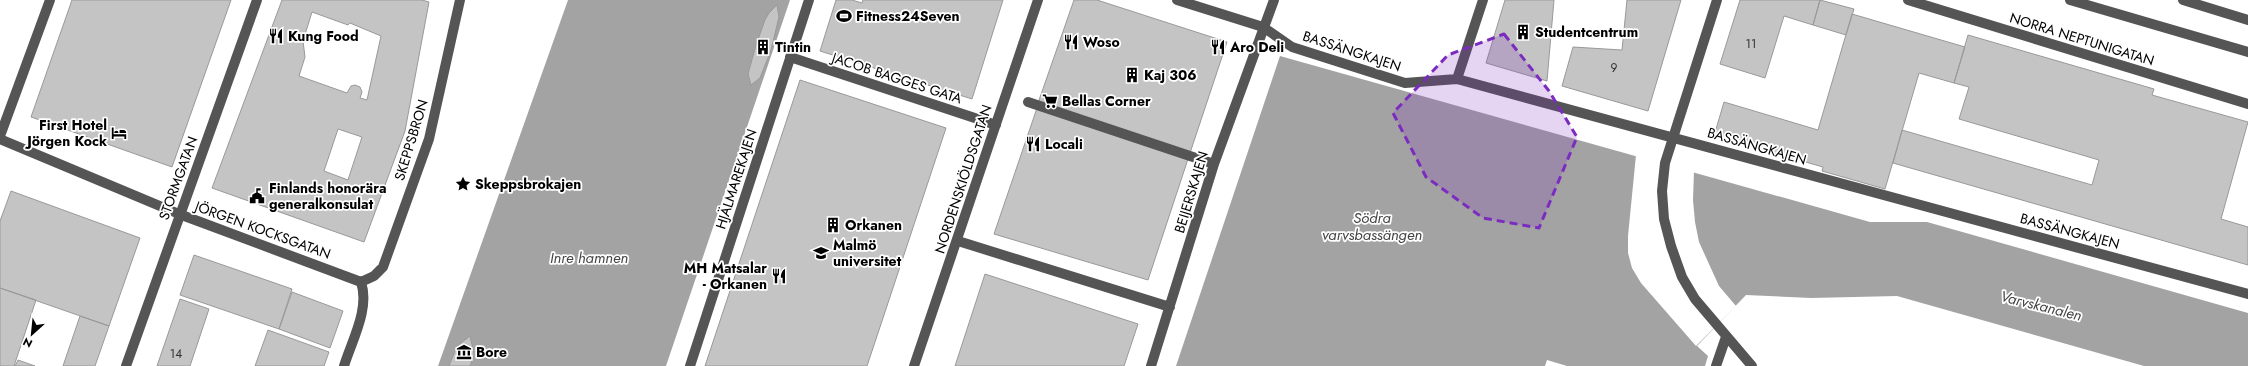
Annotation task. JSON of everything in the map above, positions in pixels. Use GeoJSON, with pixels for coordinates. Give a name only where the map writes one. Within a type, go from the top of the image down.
{"type":"FeatureCollection","features":[{"type":"Feature","properties":{"kind":"street"},"geometry":{"type":"LineString","coordinates":[[0,136],[50,0]]}},
{"type":"Feature","properties":{"kind":"street","name":"STORMGATAN"},"geometry":{"type":"LineString","coordinates":[[126,366],[179,214],[257,0]]}},
{"type":"Feature","properties":{"kind":"street","name":"SKEPPSBRON"},"geometry":{"type":"LineString","coordinates":[[361,282],[374,276],[383,267],[429,139],[460,0]]}},
{"type":"Feature","properties":{"kind":"street","name":"HJÄLMAREKAJEN"},"geometry":{"type":"LineString","coordinates":[[690,366],[809,0]]}},
{"type":"Feature","properties":{"kind":"street","name":"NORDENSKIÖLDSGATAN"},"geometry":{"type":"LineString","coordinates":[[914,366],[958,241],[1038,0]]}},
{"type":"Feature","properties":{"kind":"street","name":"BASSÄNGKAJEN"},"geometry":{"type":"LineString","coordinates":[[1177,0],[1263,27],[1292,47],[1405,83],[1457,79],[1674,136],[1770,165],[2248,294]]}},
{"type":"Feature","properties":{"kind":"street","name":"BEIJERSKAJEN"},"geometry":{"type":"LineString","coordinates":[[1151,366],[1214,164],[1274,0]]}},
{"type":"Feature","properties":{"kind":"street"},"geometry":{"type":"LineString","coordinates":[[1457,79],[1483,0]]}},
{"type":"Feature","properties":{"kind":"street"},"geometry":{"type":"LineString","coordinates":[[1717,0],[1665,163],[1662,191],[1664,219],[1671,246],[1682,277],[1695,299],[1716,326],[1752,366]]}},
{"type":"Feature","properties":{"kind":"street","name":"NORRA NEPTUNIGATAN"},"geometry":{"type":"LineString","coordinates":[[1908,0],[2248,104]]}},
{"type":"Feature","properties":{"kind":"street"},"geometry":{"type":"LineString","coordinates":[[2070,0],[2248,52]]}},
{"type":"Feature","properties":{"kind":"street"},"geometry":{"type":"LineString","coordinates":[[2183,0],[2248,20]]}},
{"type":"Feature","properties":{"kind":"street","name":"JACOB BAGGES GATA"},"geometry":{"type":"LineString","coordinates":[[790,57],[996,125]]}},
{"type":"Feature","properties":{"kind":"street"},"geometry":{"type":"LineString","coordinates":[[1028,102],[1214,164]]}},
{"type":"Feature","properties":{"kind":"street","name":"JÖRGEN KOCKSGATAN"},"geometry":{"type":"LineString","coordinates":[[0,139],[179,214],[361,282]]}},
{"type":"Feature","properties":{"kind":"street"},"geometry":{"type":"LineString","coordinates":[[958,241],[1170,307]]}},
{"type":"Feature","properties":{"kind":"street"},"geometry":{"type":"LineString","coordinates":[[344,366],[364,307],[365,293],[361,282]]}},
{"type":"Feature","properties":{"kind":"street"},"geometry":{"type":"LineString","coordinates":[[1716,366],[1726,337]]}},
{"type":"Feature","properties":{"kind":"highlighted area"},"geometry":{"type":"Polygon","coordinates":[[[1504,34],[1549,91],[1577,137],[1539,228],[1483,218],[1426,177],[1393,113],[1448,55],[1504,34]]]}},
{"type":"Feature","properties":{"kind":"water","name":"Inre hamnen"},"geometry":{"type":"Polygon","coordinates":[[[568,0],[790,0],[666,366],[438,366],[568,0]]]}},
{"type":"Feature","properties":{"kind":"water","name":"Södra varvsbassängen"},"geometry":{"type":"Polygon","coordinates":[[[1280,56],[1870,222],[1927,222],[2248,313],[2248,366],[2144,366],[1897,296],[1811,298],[1746,295],[1697,346],[1708,356],[1705,366],[1567,366],[1547,360],[1545,366],[1176,366],[1280,56]]]}},
{"type":"Feature","properties":{"kind":"pier"},"geometry":{"type":"Polygon","coordinates":[[[1636,155],[1694,171],[1693,200],[1699,242],[1719,286],[1736,306],[1696,346],[1641,283],[1632,268],[1628,253],[1628,236],[1636,155]]]}},
{"type":"Feature","properties":{"kind":"building"},"geometry":{"type":"Polygon","coordinates":[[[72,0],[231,0],[172,167],[31,117],[72,0]]]}},
{"type":"Feature","properties":{"kind":"building"},"geometry":{"type":"Polygon","coordinates":[[[282,0],[422,0],[429,2],[405,131],[364,242],[212,188],[282,0]],[[312,12],[303,41],[305,57],[299,76],[347,93],[351,86],[355,85],[360,87],[362,92],[360,98],[367,100],[381,36],[350,23],[348,25],[312,12]],[[338,129],[324,171],[348,180],[362,137],[338,129]]]}},
{"type":"Feature","properties":{"kind":"building"},"geometry":{"type":"Polygon","coordinates":[[[836,0],[852,0],[862,3],[863,0],[1003,0],[972,99],[820,51],[836,0]]]}},
{"type":"Feature","properties":{"kind":"building","name":"Kaj 306"},"geometry":{"type":"Polygon","coordinates":[[[1074,0],[1097,0],[1227,42],[1190,153],[1038,103],[1074,0]]]}},
{"type":"Feature","properties":{"kind":"building","name":"Studentcentrum"},"geometry":{"type":"Polygon","coordinates":[[[1505,0],[1554,0],[1547,81],[1486,63],[1505,0]]]}},
{"type":"Feature","properties":{"kind":"building"},"geometry":{"type":"Polygon","coordinates":[[[1627,0],[1681,0],[1648,111],[1562,86],[1573,47],[1622,50],[1627,0]]]}},
{"type":"Feature","properties":{"kind":"building"},"geometry":{"type":"Polygon","coordinates":[[[1740,0],[1820,0],[1813,25],[1784,16],[1765,78],[1720,64],[1740,0]]]}},
{"type":"Feature","properties":{"kind":"building"},"geometry":{"type":"Polygon","coordinates":[[[1820,0],[1854,9],[1846,35],[1813,25],[1820,0]]]}},
{"type":"Feature","properties":{"kind":"building","name":"Tintin"},"geometry":{"type":"Polygon","coordinates":[[[777,5],[779,17],[771,50],[760,78],[751,85],[748,74],[756,45],[765,20],[769,13],[777,5]]]}},
{"type":"Feature","properties":{"kind":"building"},"geometry":{"type":"Polygon","coordinates":[[[1852,14],[1965,47],[1954,83],[1919,73],[1885,189],[1822,171],[1823,167],[1714,136],[1724,102],[1818,130],[1852,14]]]}},
{"type":"Feature","properties":{"kind":"building"},"geometry":{"type":"Polygon","coordinates":[[[1968,35],[2154,89],[2152,95],[2248,122],[2221,219],[2248,227],[2248,265],[1893,163],[1902,130],[2092,185],[2099,160],[1959,119],[1969,87],[1954,83],[1968,35]]]}},
{"type":"Feature","properties":{"kind":"building","name":"Malmö universitet"},"geometry":{"type":"Polygon","coordinates":[[[800,80],[946,128],[882,321],[867,366],[705,366],[800,80]]]}},
{"type":"Feature","properties":{"kind":"building"},"geometry":{"type":"Polygon","coordinates":[[[1037,108],[1188,159],[1148,280],[994,234],[1037,108]]]}},
{"type":"Feature","properties":{"kind":"building"},"geometry":{"type":"Polygon","coordinates":[[[11,191],[140,238],[109,326],[0,288],[0,221],[11,191]]]}},
{"type":"Feature","properties":{"kind":"building"},"geometry":{"type":"Polygon","coordinates":[[[194,255],[292,289],[279,329],[180,295],[194,255]]]}},
{"type":"Feature","properties":{"kind":"building"},"geometry":{"type":"Polygon","coordinates":[[[985,274],[1138,324],[1124,366],[955,366],[985,274]]]}},
{"type":"Feature","properties":{"kind":"building"},"geometry":{"type":"Polygon","coordinates":[[[0,288],[36,300],[14,366],[0,366],[0,288]]]}},
{"type":"Feature","properties":{"kind":"building"},"geometry":{"type":"Polygon","coordinates":[[[292,292],[343,311],[330,348],[279,329],[292,292]]]}},
{"type":"Feature","properties":{"kind":"building"},"geometry":{"type":"Polygon","coordinates":[[[180,299],[209,309],[190,366],[157,366],[180,299]]]}},
{"type":"Feature","properties":{"kind":"building"},"geometry":{"type":"Polygon","coordinates":[[[80,316],[109,326],[95,366],[63,366],[80,316]]]}},
{"type":"Feature","properties":{"kind":"building"},"geometry":{"type":"Polygon","coordinates":[[[268,330],[329,352],[324,366],[255,366],[268,330]]]}},
{"type":"Feature","properties":{"kind":"building","name":"Bore"},"geometry":{"type":"Polygon","coordinates":[[[470,336],[474,354],[470,366],[449,366],[457,346],[470,336]]]}},
{"type":"Feature","properties":{"kind":"building"},"geometry":{"type":"Polygon","coordinates":[[[18,360],[35,366],[15,366],[18,360]]]}},
{"type":"Feature","properties":{"kind":"place","name":"Fitness24Seven"},"geometry":{"type":"Point","coordinates":[844,16]}},
{"type":"Feature","properties":{"kind":"place","name":"Studentcentrum"},"geometry":{"type":"Point","coordinates":[1523,32]}},
{"type":"Feature","properties":{"kind":"place","name":"Kung Food"},"geometry":{"type":"Point","coordinates":[276,36]}},
{"type":"Feature","properties":{"kind":"place","name":"Woso"},"geometry":{"type":"Point","coordinates":[1071,42]}},
{"type":"Feature","properties":{"kind":"place","name":"Tintin"},"geometry":{"type":"Point","coordinates":[763,47]}},
{"type":"Feature","properties":{"kind":"place","name":"Aro Deli"},"geometry":{"type":"Point","coordinates":[1218,47]}},
{"type":"Feature","properties":{"kind":"place","name":"Kaj 306"},"geometry":{"type":"Point","coordinates":[1132,75]}},
{"type":"Feature","properties":{"kind":"place","name":"Bellas Corner"},"geometry":{"type":"Point","coordinates":[1050,101]}},
{"type":"Feature","properties":{"kind":"place","name":"First Hotel Jörgen Kock"},"geometry":{"type":"Point","coordinates":[119,133]}},
{"type":"Feature","properties":{"kind":"place","name":"Locali"},"geometry":{"type":"Point","coordinates":[1033,144]}},
{"type":"Feature","properties":{"kind":"place","name":"Skeppsbrokajen"},"geometry":{"type":"Point","coordinates":[463,184]}},
{"type":"Feature","properties":{"kind":"place","name":"Finlands honorära generalkonsulat"},"geometry":{"type":"Point","coordinates":[257,196]}},
{"type":"Feature","properties":{"kind":"place","name":"Orkanen"},"geometry":{"type":"Point","coordinates":[833,225]}},
{"type":"Feature","properties":{"kind":"place","name":"Malmö universitet"},"geometry":{"type":"Point","coordinates":[821,253]}},
{"type":"Feature","properties":{"kind":"place","name":"MH Matsalar - Orkanen"},"geometry":{"type":"Point","coordinates":[779,276]}},
{"type":"Feature","properties":{"kind":"place","name":"Bore"},"geometry":{"type":"Point","coordinates":[464,352]}},
{"type":"Feature","properties":{"kind":"water label","name":"Varvskanalen"},"geometry":{"type":"Point","coordinates":[2041,306]}}]}
